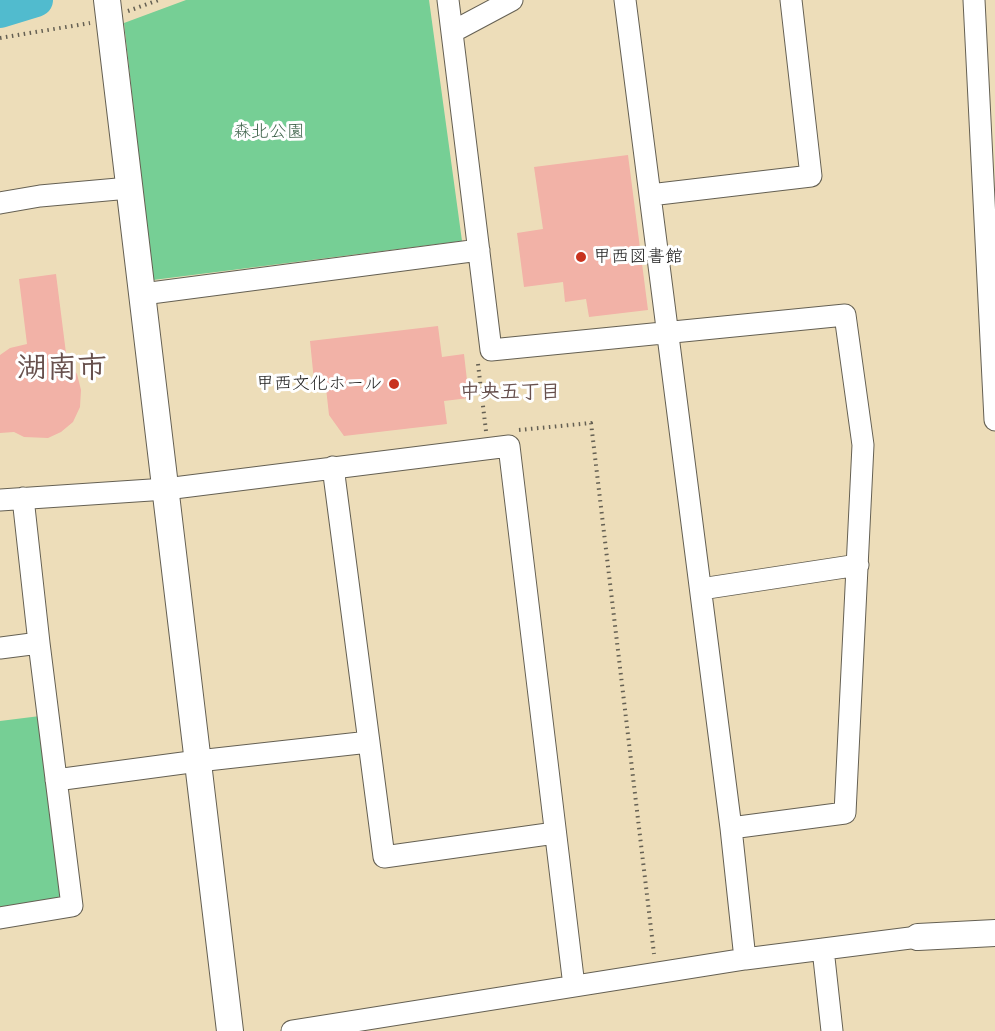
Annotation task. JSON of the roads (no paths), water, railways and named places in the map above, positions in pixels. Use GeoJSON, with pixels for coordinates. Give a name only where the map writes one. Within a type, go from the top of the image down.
{"type":"FeatureCollection","features":[{"type":"Feature","properties":{"kind":"street"},"geometry":{"type":"LineString","coordinates":[[448,0],[490,350],[845,315],[863,445],[845,813],[731,828]]}},
{"type":"Feature","properties":{"kind":"street"},"geometry":{"type":"LineString","coordinates":[[452,32],[513,0]]}},
{"type":"Feature","properties":{"kind":"street"},"geometry":{"type":"LineString","coordinates":[[625,0],[731,828],[745,959]]}},
{"type":"Feature","properties":{"kind":"street"},"geometry":{"type":"LineString","coordinates":[[650,195],[811,176],[791,0]]}},
{"type":"Feature","properties":{"kind":"street"},"geometry":{"type":"LineString","coordinates":[[974,0],[995,420]]}},
{"type":"Feature","properties":{"kind":"street"},"geometry":{"type":"LineString","coordinates":[[108,8],[230,1031]]}},
{"type":"Feature","properties":{"kind":"street"},"geometry":{"type":"LineString","coordinates":[[0,203],[40,196],[129,188]]}},
{"type":"Feature","properties":{"kind":"street"},"geometry":{"type":"LineString","coordinates":[[143,294],[479,250]]}},
{"type":"Feature","properties":{"kind":"street"},"geometry":{"type":"LineString","coordinates":[[0,500],[166,489],[509,446],[574,986]]}},
{"type":"Feature","properties":{"kind":"street"},"geometry":{"type":"LineString","coordinates":[[333,467],[384,857],[555,833]]}},
{"type":"Feature","properties":{"kind":"street"},"geometry":{"type":"LineString","coordinates":[[0,918],[72,906],[23,498]]}},
{"type":"Feature","properties":{"kind":"street"},"geometry":{"type":"LineString","coordinates":[[700,589],[858,565]]}},
{"type":"Feature","properties":{"kind":"street"},"geometry":{"type":"LineString","coordinates":[[0,648],[39,643]]}},
{"type":"Feature","properties":{"kind":"street"},"geometry":{"type":"LineString","coordinates":[[56,780],[369,742]]}},
{"type":"Feature","properties":{"kind":"street"},"geometry":{"type":"LineString","coordinates":[[292,1031],[398,1023],[574,986],[745,959],[918,937],[995,933]]}},
{"type":"Feature","properties":{"kind":"street"},"geometry":{"type":"LineString","coordinates":[[823,949],[832,1031]]}},
{"type":"Feature","properties":{"kind":"waterway"},"geometry":{"type":"LineString","coordinates":[[0,11],[36,0]]}},
{"type":"Feature","properties":{"kind":"place","name":"甲西図書館"},"geometry":{"type":"Point","coordinates":[581,257]}},
{"type":"Feature","properties":{"kind":"place","name":"甲西文化ホール"},"geometry":{"type":"Point","coordinates":[394,384]}},
{"type":"Feature","properties":{"kind":"district","name":"湖南市"},"geometry":{"type":"Point","coordinates":[62,369]}},
{"type":"Feature","properties":{"kind":"district","name":"中央五丁目"},"geometry":{"type":"Point","coordinates":[510,393]}},
{"type":"Feature","properties":{"kind":"park label","name":"森北公園"},"geometry":{"type":"Point","coordinates":[269,132]}}]}
